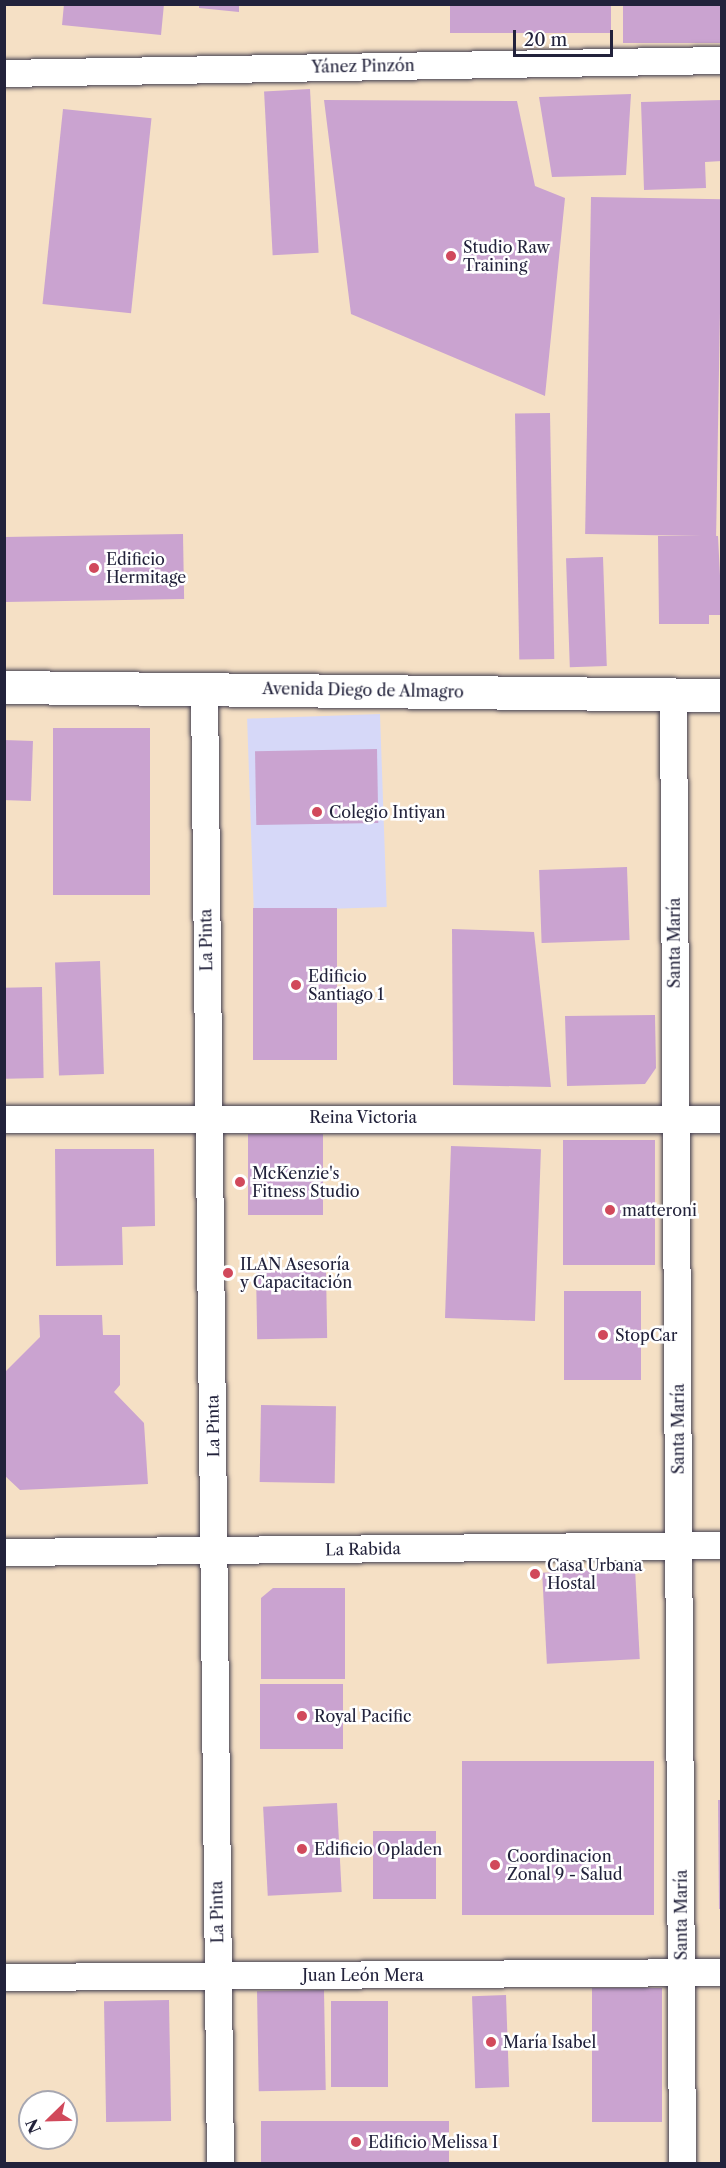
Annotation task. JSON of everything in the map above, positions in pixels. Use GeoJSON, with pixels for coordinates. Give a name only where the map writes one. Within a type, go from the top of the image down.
{"type":"FeatureCollection","features":[{"type":"Feature","properties":{"kind":"street","name":"Yánez Pinzón"},"geometry":{"type":"LineString","coordinates":[[4,73],[722,60]]}},
{"type":"Feature","properties":{"kind":"street","name":"Avenida Diego de Almagro"},"geometry":{"type":"LineString","coordinates":[[4,687],[722,695]]}},
{"type":"Feature","properties":{"kind":"street","name":"La Pinta"},"geometry":{"type":"LineString","coordinates":[[204,688],[220,2163]]}},
{"type":"Feature","properties":{"kind":"street","name":"Santa María"},"geometry":{"type":"LineString","coordinates":[[673,694],[682,2163]]}},
{"type":"Feature","properties":{"kind":"street","name":"Reina Victoria"},"geometry":{"type":"LineString","coordinates":[[4,1119],[208,1117],[722,1119]]}},
{"type":"Feature","properties":{"kind":"street","name":"La Rabida"},"geometry":{"type":"LineString","coordinates":[[4,1552],[722,1545]]}},
{"type":"Feature","properties":{"kind":"street","name":"Juan León Mera"},"geometry":{"type":"LineString","coordinates":[[4,1977],[722,1972]]}},
{"type":"Feature","properties":{"kind":"shaded area","name":"Colegio Intiyan"},"geometry":{"type":"Polygon","coordinates":[[[380,714],[387,907],[254,912],[247,719],[380,714]]]}},
{"type":"Feature","properties":{"kind":"building"},"geometry":{"type":"Polygon","coordinates":[[[64,4],[164,4],[161,35],[62,25],[64,4]]]}},
{"type":"Feature","properties":{"kind":"building"},"geometry":{"type":"Polygon","coordinates":[[[199,4],[239,4],[239,12],[199,8],[199,4]]]}},
{"type":"Feature","properties":{"kind":"building"},"geometry":{"type":"Polygon","coordinates":[[[450,4],[611,4],[611,33],[450,33],[450,4]]]}},
{"type":"Feature","properties":{"kind":"building"},"geometry":{"type":"Polygon","coordinates":[[[623,4],[722,4],[722,43],[623,43],[623,4]]]}},
{"type":"Feature","properties":{"kind":"building"},"geometry":{"type":"Polygon","coordinates":[[[310,89],[319,253],[273,255],[264,91],[310,89]]]}},
{"type":"Feature","properties":{"kind":"building"},"geometry":{"type":"Polygon","coordinates":[[[631,94],[626,175],[552,177],[539,97],[631,94]]]}},
{"type":"Feature","properties":{"kind":"building","name":"Studio Raw Training"},"geometry":{"type":"Polygon","coordinates":[[[324,100],[517,101],[535,186],[565,198],[545,396],[351,314],[324,100]]]}},
{"type":"Feature","properties":{"kind":"building"},"geometry":{"type":"Polygon","coordinates":[[[722,100],[722,161],[705,162],[706,188],[644,190],[641,102],[722,100]]]}},
{"type":"Feature","properties":{"kind":"building"},"geometry":{"type":"Polygon","coordinates":[[[63,109],[152,118],[131,313],[43,304],[63,109]]]}},
{"type":"Feature","properties":{"kind":"building"},"geometry":{"type":"Polygon","coordinates":[[[591,197],[722,199],[716,536],[585,534],[591,197]]]}},
{"type":"Feature","properties":{"kind":"building"},"geometry":{"type":"Polygon","coordinates":[[[550,413],[554,659],[519,660],[515,414],[550,413]]]}},
{"type":"Feature","properties":{"kind":"building","name":"Edificio Hermitage"},"geometry":{"type":"Polygon","coordinates":[[[183,534],[184,599],[5,602],[4,537],[183,534]]]}},
{"type":"Feature","properties":{"kind":"building"},"geometry":{"type":"Polygon","coordinates":[[[658,536],[718,536],[722,615],[709,615],[709,624],[659,624],[658,536]]]}},
{"type":"Feature","properties":{"kind":"building"},"geometry":{"type":"Polygon","coordinates":[[[603,557],[607,666],[570,667],[566,558],[603,557]]]}},
{"type":"Feature","properties":{"kind":"building"},"geometry":{"type":"Polygon","coordinates":[[[53,728],[150,728],[150,895],[53,895],[53,728]]]}},
{"type":"Feature","properties":{"kind":"building"},"geometry":{"type":"Polygon","coordinates":[[[4,740],[33,741],[31,801],[4,800],[4,740]]]}},
{"type":"Feature","properties":{"kind":"building","name":"Colegio Intiyan"},"geometry":{"type":"Polygon","coordinates":[[[377,749],[378,823],[256,825],[255,751],[377,749]]]}},
{"type":"Feature","properties":{"kind":"building"},"geometry":{"type":"Polygon","coordinates":[[[627,867],[630,940],[542,943],[539,870],[627,867]]]}},
{"type":"Feature","properties":{"kind":"building","name":"Edificio Santiago 1"},"geometry":{"type":"Polygon","coordinates":[[[253,908],[337,908],[337,1060],[253,1060],[253,908]]]}},
{"type":"Feature","properties":{"kind":"building"},"geometry":{"type":"Polygon","coordinates":[[[452,929],[534,932],[551,1087],[453,1085],[452,929]]]}},
{"type":"Feature","properties":{"kind":"building"},"geometry":{"type":"Polygon","coordinates":[[[100,961],[104,1074],[59,1076],[55,963],[100,961]]]}},
{"type":"Feature","properties":{"kind":"building"},"geometry":{"type":"Polygon","coordinates":[[[42,987],[44,1078],[6,1079],[4,988],[42,987]]]}},
{"type":"Feature","properties":{"kind":"building"},"geometry":{"type":"Polygon","coordinates":[[[655,1015],[656,1068],[645,1084],[567,1086],[565,1016],[655,1015]]]}},
{"type":"Feature","properties":{"kind":"building"},"geometry":{"type":"Polygon","coordinates":[[[248,1134],[323,1134],[323,1215],[248,1215],[248,1134]]]}},
{"type":"Feature","properties":{"kind":"building","name":"matteroni"},"geometry":{"type":"Polygon","coordinates":[[[563,1140],[655,1140],[655,1265],[563,1265],[563,1140]]]}},
{"type":"Feature","properties":{"kind":"building"},"geometry":{"type":"Polygon","coordinates":[[[451,1146],[541,1149],[535,1321],[445,1318],[451,1146]]]}},
{"type":"Feature","properties":{"kind":"building"},"geometry":{"type":"Polygon","coordinates":[[[55,1149],[154,1149],[155,1226],[122,1227],[123,1265],[56,1266],[55,1149]]]}},
{"type":"Feature","properties":{"kind":"building"},"geometry":{"type":"Polygon","coordinates":[[[326,1270],[327,1338],[257,1339],[256,1271],[326,1270]]]}},
{"type":"Feature","properties":{"kind":"building","name":"StopCar"},"geometry":{"type":"Polygon","coordinates":[[[564,1291],[641,1291],[641,1380],[564,1380],[564,1291]]]}},
{"type":"Feature","properties":{"kind":"building"},"geometry":{"type":"Polygon","coordinates":[[[39,1315],[102,1315],[103,1335],[120,1335],[120,1385],[114,1392],[144,1423],[148,1484],[20,1490],[4,1475],[4,1373],[40,1337],[39,1315]]]}},
{"type":"Feature","properties":{"kind":"building"},"geometry":{"type":"Polygon","coordinates":[[[261,1405],[336,1406],[335,1483],[260,1482],[261,1405]]]}},
{"type":"Feature","properties":{"kind":"building"},"geometry":{"type":"Polygon","coordinates":[[[635,1568],[640,1659],[547,1664],[542,1573],[635,1568]]]}},
{"type":"Feature","properties":{"kind":"building"},"geometry":{"type":"Polygon","coordinates":[[[273,1588],[345,1588],[345,1679],[261,1679],[261,1598],[273,1588]]]}},
{"type":"Feature","properties":{"kind":"building","name":"Royal Pacific"},"geometry":{"type":"Polygon","coordinates":[[[260,1684],[343,1684],[343,1749],[260,1749],[260,1684]]]}},
{"type":"Feature","properties":{"kind":"building"},"geometry":{"type":"Polygon","coordinates":[[[462,1761],[654,1761],[654,1915],[462,1915],[462,1761]]]}},
{"type":"Feature","properties":{"kind":"building"},"geometry":{"type":"Polygon","coordinates":[[[718,1800],[722,1800],[722,1909],[719,1909],[718,1800]]]}},
{"type":"Feature","properties":{"kind":"building","name":"Edificio Opladen"},"geometry":{"type":"Polygon","coordinates":[[[337,1803],[342,1892],[268,1896],[263,1807],[337,1803]]]}},
{"type":"Feature","properties":{"kind":"building"},"geometry":{"type":"Polygon","coordinates":[[[373,1831],[436,1831],[436,1899],[373,1899],[373,1831]]]}},
{"type":"Feature","properties":{"kind":"building"},"geometry":{"type":"Polygon","coordinates":[[[592,1988],[662,1988],[662,2122],[592,2122],[592,1988]]]}},
{"type":"Feature","properties":{"kind":"building"},"geometry":{"type":"Polygon","coordinates":[[[324,1990],[326,2090],[259,2091],[257,1991],[324,1990]]]}},
{"type":"Feature","properties":{"kind":"building","name":"María Isabel"},"geometry":{"type":"Polygon","coordinates":[[[506,1995],[509,2087],[475,2088],[472,1996],[506,1995]]]}},
{"type":"Feature","properties":{"kind":"building"},"geometry":{"type":"Polygon","coordinates":[[[169,2000],[171,2121],[106,2122],[104,2001],[169,2000]]]}},
{"type":"Feature","properties":{"kind":"building"},"geometry":{"type":"Polygon","coordinates":[[[331,2001],[388,2001],[388,2087],[331,2087],[331,2001]]]}},
{"type":"Feature","properties":{"kind":"building","name":"Edificio Melissa I"},"geometry":{"type":"Polygon","coordinates":[[[261,2121],[449,2121],[449,2164],[261,2164],[261,2121]]]}},
{"type":"Feature","properties":{"kind":"place","name":"Studio Raw Training"},"geometry":{"type":"Point","coordinates":[451,256]}},
{"type":"Feature","properties":{"kind":"place","name":"Edificio Hermitage"},"geometry":{"type":"Point","coordinates":[94,568]}},
{"type":"Feature","properties":{"kind":"place","name":"Colegio Intiyan"},"geometry":{"type":"Point","coordinates":[317,812]}},
{"type":"Feature","properties":{"kind":"place","name":"Edificio Santiago 1"},"geometry":{"type":"Point","coordinates":[296,985]}},
{"type":"Feature","properties":{"kind":"place","name":"McKenzie's Fitness Studio"},"geometry":{"type":"Point","coordinates":[240,1182]}},
{"type":"Feature","properties":{"kind":"place","name":"matteroni"},"geometry":{"type":"Point","coordinates":[610,1210]}},
{"type":"Feature","properties":{"kind":"place","name":"ILAN Asesoría y Capacitación"},"geometry":{"type":"Point","coordinates":[228,1273]}},
{"type":"Feature","properties":{"kind":"place","name":"StopCar"},"geometry":{"type":"Point","coordinates":[603,1335]}},
{"type":"Feature","properties":{"kind":"place","name":"Casa Urbana Hostal"},"geometry":{"type":"Point","coordinates":[535,1574]}},
{"type":"Feature","properties":{"kind":"place","name":"Royal Pacific"},"geometry":{"type":"Point","coordinates":[302,1716]}},
{"type":"Feature","properties":{"kind":"place","name":"Edificio Opladen"},"geometry":{"type":"Point","coordinates":[302,1849]}},
{"type":"Feature","properties":{"kind":"place","name":"Coordinacion Zonal 9 - Salud"},"geometry":{"type":"Point","coordinates":[495,1865]}},
{"type":"Feature","properties":{"kind":"place","name":"María Isabel"},"geometry":{"type":"Point","coordinates":[491,2042]}},
{"type":"Feature","properties":{"kind":"place","name":"Edificio Melissa I"},"geometry":{"type":"Point","coordinates":[356,2142]}}]}
